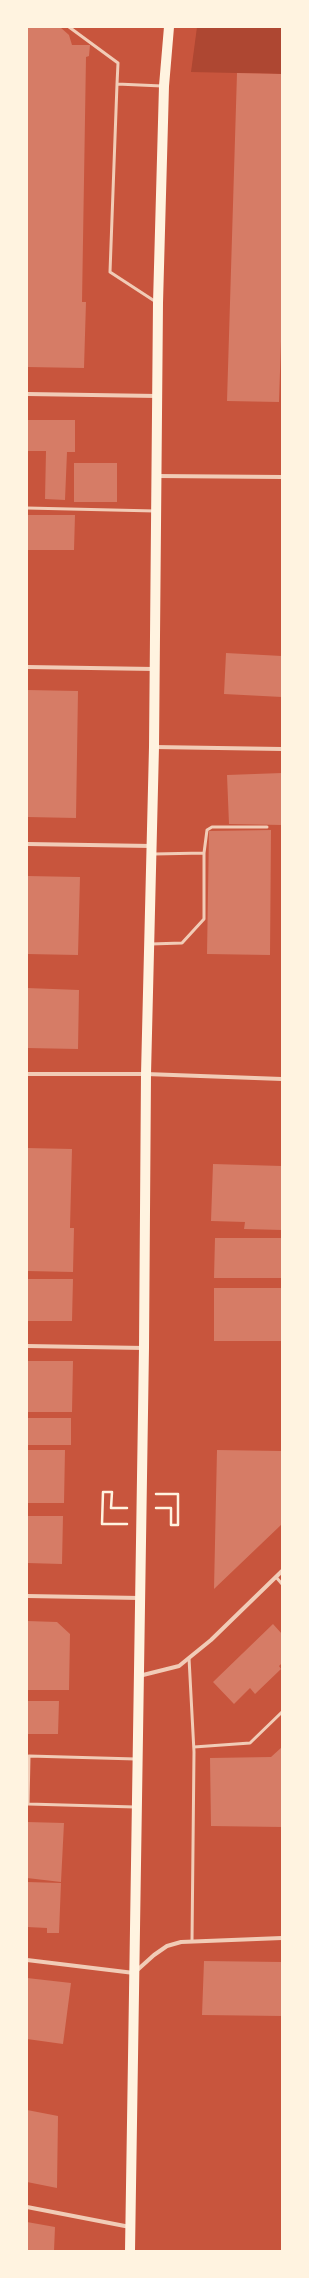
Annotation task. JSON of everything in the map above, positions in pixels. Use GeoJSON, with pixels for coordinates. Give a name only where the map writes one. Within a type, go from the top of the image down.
{"type":"FeatureCollection","features":[{"type":"Feature","properties":{"kind":"main road"},"geometry":{"type":"LineString","coordinates":[[130,2251],[144,1348],[146,1074],[154,747],[158,304],[164,86],[169,27]]}},
{"type":"Feature","properties":{"kind":"street"},"geometry":{"type":"LineString","coordinates":[[27,394],[157,396]]}},
{"type":"Feature","properties":{"kind":"street"},"geometry":{"type":"LineString","coordinates":[[156,476],[282,477]]}},
{"type":"Feature","properties":{"kind":"street"},"geometry":{"type":"LineString","coordinates":[[27,667],[154,669]]}},
{"type":"Feature","properties":{"kind":"street"},"geometry":{"type":"LineString","coordinates":[[154,747],[282,749]]}},
{"type":"Feature","properties":{"kind":"street"},"geometry":{"type":"LineString","coordinates":[[27,844],[151,850]]}},
{"type":"Feature","properties":{"kind":"street"},"geometry":{"type":"LineString","coordinates":[[27,1074],[146,1074],[282,1079]]}},
{"type":"Feature","properties":{"kind":"street"},"geometry":{"type":"LineString","coordinates":[[27,1346],[144,1348]]}},
{"type":"Feature","properties":{"kind":"street"},"geometry":{"type":"LineString","coordinates":[[139,1676],[179,1666],[212,1640],[282,1571]]}},
{"type":"Feature","properties":{"kind":"street"},"geometry":{"type":"LineString","coordinates":[[27,1596],[140,1598]]}},
{"type":"Feature","properties":{"kind":"street"},"geometry":{"type":"LineString","coordinates":[[27,1960],[134,1973],[154,1955],[167,1946],[181,1942],[282,1938]]}},
{"type":"Feature","properties":{"kind":"street"},"geometry":{"type":"LineString","coordinates":[[27,2207],[130,2227]]}},
{"type":"Feature","properties":{"kind":"lane"},"geometry":{"type":"LineString","coordinates":[[69,27],[118,63],[110,272],[158,304]]}},
{"type":"Feature","properties":{"kind":"lane"},"geometry":{"type":"LineString","coordinates":[[117,84],[164,86]]}},
{"type":"Feature","properties":{"kind":"lane"},"geometry":{"type":"LineString","coordinates":[[27,508],[156,511]]}},
{"type":"Feature","properties":{"kind":"lane"},"geometry":{"type":"LineString","coordinates":[[150,944],[182,943],[204,919],[204,853],[208,830],[212,827],[266,827]]}},
{"type":"Feature","properties":{"kind":"lane"},"geometry":{"type":"LineString","coordinates":[[151,850],[204,853]]}},
{"type":"Feature","properties":{"kind":"lane"},"geometry":{"type":"LineString","coordinates":[[276,1577],[282,1584]]}},
{"type":"Feature","properties":{"kind":"lane"},"geometry":{"type":"LineString","coordinates":[[189,1658],[194,1747],[192,1941]]}},
{"type":"Feature","properties":{"kind":"lane"},"geometry":{"type":"LineString","coordinates":[[194,1747],[250,1743],[282,1712]]}},
{"type":"Feature","properties":{"kind":"lane"},"geometry":{"type":"LineString","coordinates":[[137,1807],[28,1804],[29,1756],[138,1759]]}},
{"type":"Feature","properties":{"kind":"path"},"geometry":{"type":"LineString","coordinates":[[111,1508],[112,1492],[102,1492],[102,1524],[141,1525]]}},
{"type":"Feature","properties":{"kind":"path"},"geometry":{"type":"LineString","coordinates":[[141,1494],[178,1494],[178,1525],[171,1524],[171,1508]]}},
{"type":"Feature","properties":{"kind":"shaded area"},"geometry":{"type":"Polygon","coordinates":[[[197,27],[282,27],[282,74],[191,72],[197,27]]]}},
{"type":"Feature","properties":{"kind":"building"},"geometry":{"type":"Polygon","coordinates":[[[27,27],[60,27],[69,35],[72,45],[90,45],[89,56],[86,57],[82,302],[86,302],[84,368],[27,367],[27,27]]]}},
{"type":"Feature","properties":{"kind":"building"},"geometry":{"type":"Polygon","coordinates":[[[237,73],[282,74],[282,311],[279,402],[227,401],[237,73]]]}},
{"type":"Feature","properties":{"kind":"building"},"geometry":{"type":"Polygon","coordinates":[[[27,420],[75,420],[75,452],[67,452],[65,500],[45,499],[46,451],[27,451],[27,420]]]}},
{"type":"Feature","properties":{"kind":"building"},"geometry":{"type":"Polygon","coordinates":[[[74,463],[117,463],[117,502],[74,502],[74,463]]]}},
{"type":"Feature","properties":{"kind":"building"},"geometry":{"type":"Polygon","coordinates":[[[27,515],[75,515],[74,550],[27,550],[27,515]]]}},
{"type":"Feature","properties":{"kind":"building"},"geometry":{"type":"Polygon","coordinates":[[[226,653],[282,656],[282,697],[224,694],[226,653]]]}},
{"type":"Feature","properties":{"kind":"building"},"geometry":{"type":"Polygon","coordinates":[[[27,690],[78,691],[76,818],[27,817],[27,690]]]}},
{"type":"Feature","properties":{"kind":"building"},"geometry":{"type":"Polygon","coordinates":[[[282,773],[282,825],[229,824],[227,775],[282,773]]]}},
{"type":"Feature","properties":{"kind":"building"},"geometry":{"type":"Polygon","coordinates":[[[271,830],[270,955],[207,954],[209,831],[271,830]]]}},
{"type":"Feature","properties":{"kind":"building"},"geometry":{"type":"Polygon","coordinates":[[[27,876],[80,877],[78,955],[27,954],[27,876]]]}},
{"type":"Feature","properties":{"kind":"building"},"geometry":{"type":"Polygon","coordinates":[[[27,988],[79,990],[78,1049],[27,1048],[27,988]]]}},
{"type":"Feature","properties":{"kind":"building"},"geometry":{"type":"Polygon","coordinates":[[[27,1148],[72,1149],[70,1228],[74,1228],[73,1272],[27,1271],[27,1148]]]}},
{"type":"Feature","properties":{"kind":"building"},"geometry":{"type":"Polygon","coordinates":[[[213,1164],[282,1166],[282,1230],[244,1229],[245,1222],[211,1221],[213,1164]]]}},
{"type":"Feature","properties":{"kind":"building"},"geometry":{"type":"Polygon","coordinates":[[[215,1238],[282,1238],[282,1278],[214,1278],[215,1238]]]}},
{"type":"Feature","properties":{"kind":"building"},"geometry":{"type":"Polygon","coordinates":[[[27,1279],[73,1279],[72,1321],[27,1321],[27,1279]]]}},
{"type":"Feature","properties":{"kind":"building"},"geometry":{"type":"Polygon","coordinates":[[[214,1288],[282,1288],[282,1341],[214,1341],[214,1288]]]}},
{"type":"Feature","properties":{"kind":"building"},"geometry":{"type":"Polygon","coordinates":[[[27,1361],[73,1361],[72,1412],[27,1412],[27,1361]]]}},
{"type":"Feature","properties":{"kind":"building"},"geometry":{"type":"Polygon","coordinates":[[[27,1418],[71,1418],[71,1445],[27,1445],[27,1418]]]}},
{"type":"Feature","properties":{"kind":"building"},"geometry":{"type":"Polygon","coordinates":[[[27,1450],[65,1450],[64,1503],[27,1503],[27,1450]]]}},
{"type":"Feature","properties":{"kind":"building"},"geometry":{"type":"Polygon","coordinates":[[[217,1450],[282,1451],[282,1524],[214,1589],[217,1450]]]}},
{"type":"Feature","properties":{"kind":"building"},"geometry":{"type":"Polygon","coordinates":[[[27,1516],[63,1516],[62,1564],[27,1563],[27,1516]]]}},
{"type":"Feature","properties":{"kind":"building"},"geometry":{"type":"Polygon","coordinates":[[[27,1621],[57,1622],[70,1634],[69,1690],[27,1690],[27,1621]]]}},
{"type":"Feature","properties":{"kind":"building"},"geometry":{"type":"Polygon","coordinates":[[[273,1624],[282,1634],[282,1663],[279,1666],[281,1669],[255,1694],[250,1688],[234,1704],[213,1682],[273,1624]]]}},
{"type":"Feature","properties":{"kind":"building"},"geometry":{"type":"Polygon","coordinates":[[[27,1701],[59,1701],[58,1734],[27,1734],[27,1701]]]}},
{"type":"Feature","properties":{"kind":"building"},"geometry":{"type":"Polygon","coordinates":[[[282,1747],[282,1827],[211,1826],[210,1758],[271,1757],[282,1747]]]}},
{"type":"Feature","properties":{"kind":"building"},"geometry":{"type":"Polygon","coordinates":[[[27,1822],[64,1823],[61,1882],[27,1878],[27,1822]]]}},
{"type":"Feature","properties":{"kind":"building"},"geometry":{"type":"Polygon","coordinates":[[[27,1882],[61,1883],[59,1933],[47,1933],[47,1928],[27,1927],[27,1882]]]}},
{"type":"Feature","properties":{"kind":"building"},"geometry":{"type":"Polygon","coordinates":[[[204,1961],[282,1962],[282,2016],[202,2015],[204,1961]]]}},
{"type":"Feature","properties":{"kind":"building"},"geometry":{"type":"Polygon","coordinates":[[[27,1978],[71,1983],[63,2044],[27,2039],[27,1978]]]}},
{"type":"Feature","properties":{"kind":"building"},"geometry":{"type":"Polygon","coordinates":[[[27,2110],[58,2116],[57,2188],[27,2182],[27,2110]]]}},
{"type":"Feature","properties":{"kind":"building"},"geometry":{"type":"Polygon","coordinates":[[[27,2222],[55,2227],[54,2251],[27,2251],[27,2222]]]}}]}
